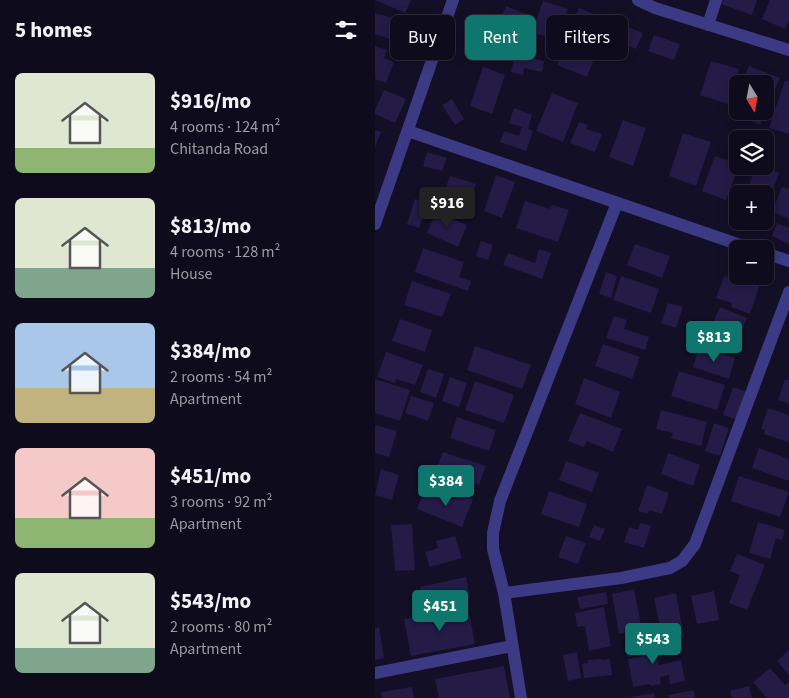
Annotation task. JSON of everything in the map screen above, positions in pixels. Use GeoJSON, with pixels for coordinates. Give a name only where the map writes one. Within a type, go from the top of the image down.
{"type":"FeatureCollection","features":[{"type":"Feature","properties":{"kind":"street"},"geometry":{"type":"LineString","coordinates":[[375,224],[381,191],[408,131],[453,0]]}},
{"type":"Feature","properties":{"kind":"street"},"geometry":{"type":"LineString","coordinates":[[638,0],[655,8],[789,50]]}},
{"type":"Feature","properties":{"kind":"street"},"geometry":{"type":"LineString","coordinates":[[708,25],[716,0]]}},
{"type":"Feature","properties":{"kind":"street"},"geometry":{"type":"LineString","coordinates":[[408,131],[729,241]]}},
{"type":"Feature","properties":{"kind":"street"},"geometry":{"type":"LineString","coordinates":[[521,698],[505,593],[493,549],[493,533],[500,501],[617,203]]}},
{"type":"Feature","properties":{"kind":"street"},"geometry":{"type":"LineString","coordinates":[[774,256],[789,261]]}},
{"type":"Feature","properties":{"kind":"street"},"geometry":{"type":"LineString","coordinates":[[505,593],[621,578],[670,568],[682,561],[695,544],[789,292]]}},
{"type":"Feature","properties":{"kind":"street"},"geometry":{"type":"LineString","coordinates":[[375,673],[512,646]]}},
{"type":"Feature","properties":{"kind":"building"},"geometry":{"type":"Polygon","coordinates":[[[375,0],[411,0],[405,13],[375,0]]]}},
{"type":"Feature","properties":{"kind":"building"},"geometry":{"type":"Polygon","coordinates":[[[723,0],[757,0],[752,15],[721,4],[723,0]]]}},
{"type":"Feature","properties":{"kind":"building"},"geometry":{"type":"Polygon","coordinates":[[[770,0],[789,0],[789,20],[785,29],[762,19],[770,0]]]}},
{"type":"Feature","properties":{"kind":"building"},"geometry":{"type":"Polygon","coordinates":[[[543,1],[568,9],[566,15],[546,15],[546,36],[536,33],[536,21],[543,1]]]}},
{"type":"Feature","properties":{"kind":"building"},"geometry":{"type":"Polygon","coordinates":[[[506,6],[529,15],[502,15],[506,6]]]}},
{"type":"Feature","properties":{"kind":"building"},"geometry":{"type":"Polygon","coordinates":[[[579,8],[596,15],[576,15],[579,8]]]}},
{"type":"Feature","properties":{"kind":"building"},"geometry":{"type":"Polygon","coordinates":[[[375,13],[390,17],[390,39],[375,34],[375,13]]]}},
{"type":"Feature","properties":{"kind":"building"},"geometry":{"type":"Polygon","coordinates":[[[628,27],[643,33],[636,49],[628,46],[628,27]]]}},
{"type":"Feature","properties":{"kind":"building"},"geometry":{"type":"Polygon","coordinates":[[[654,35],[680,44],[674,60],[648,51],[654,35]]]}},
{"type":"Feature","properties":{"kind":"building"},"geometry":{"type":"Polygon","coordinates":[[[375,46],[387,50],[384,58],[394,62],[386,83],[375,79],[375,46]]]}},
{"type":"Feature","properties":{"kind":"building"},"geometry":{"type":"Polygon","coordinates":[[[514,60],[544,61],[542,72],[524,68],[523,75],[511,72],[514,60]]]}},
{"type":"Feature","properties":{"kind":"building"},"geometry":{"type":"Polygon","coordinates":[[[559,60],[594,60],[587,77],[557,65],[559,60]]]}},
{"type":"Feature","properties":{"kind":"building"},"geometry":{"type":"Polygon","coordinates":[[[711,61],[739,69],[737,75],[729,75],[728,104],[700,95],[711,61]]]}},
{"type":"Feature","properties":{"kind":"building"},"geometry":{"type":"Polygon","coordinates":[[[749,66],[772,75],[746,75],[749,66]]]}},
{"type":"Feature","properties":{"kind":"building"},"geometry":{"type":"Polygon","coordinates":[[[483,67],[505,75],[492,114],[470,106],[483,67]]]}},
{"type":"Feature","properties":{"kind":"building"},"geometry":{"type":"Polygon","coordinates":[[[774,76],[780,78],[774,92],[774,76]]]}},
{"type":"Feature","properties":{"kind":"building"},"geometry":{"type":"Polygon","coordinates":[[[785,80],[789,82],[789,134],[769,128],[772,120],[774,120],[774,113],[785,80]]]}},
{"type":"Feature","properties":{"kind":"building"},"geometry":{"type":"Polygon","coordinates":[[[384,90],[406,99],[395,123],[375,114],[384,90]]]}},
{"type":"Feature","properties":{"kind":"building"},"geometry":{"type":"Polygon","coordinates":[[[552,93],[578,103],[563,142],[536,131],[552,93]]]}},
{"type":"Feature","properties":{"kind":"building"},"geometry":{"type":"Polygon","coordinates":[[[452,99],[464,119],[455,125],[442,105],[452,99]]]}},
{"type":"Feature","properties":{"kind":"building"},"geometry":{"type":"Polygon","coordinates":[[[514,108],[532,115],[528,129],[533,131],[526,151],[500,142],[504,131],[519,136],[522,127],[509,123],[514,108]]]}},
{"type":"Feature","properties":{"kind":"building"},"geometry":{"type":"Polygon","coordinates":[[[623,120],[646,128],[633,166],[609,157],[623,120]]]}},
{"type":"Feature","properties":{"kind":"building"},"geometry":{"type":"Polygon","coordinates":[[[748,120],[762,120],[760,125],[748,120]]]}},
{"type":"Feature","properties":{"kind":"building"},"geometry":{"type":"Polygon","coordinates":[[[579,122],[588,125],[586,129],[602,134],[595,152],[570,143],[579,122]]]}},
{"type":"Feature","properties":{"kind":"building"},"geometry":{"type":"Polygon","coordinates":[[[375,130],[381,132],[375,147],[375,130]]]}},
{"type":"Feature","properties":{"kind":"building"},"geometry":{"type":"Polygon","coordinates":[[[683,133],[711,142],[696,186],[669,176],[683,133]]]}},
{"type":"Feature","properties":{"kind":"building"},"geometry":{"type":"Polygon","coordinates":[[[427,152],[447,158],[442,171],[423,166],[427,152]]]}},
{"type":"Feature","properties":{"kind":"building"},"geometry":{"type":"Polygon","coordinates":[[[715,156],[729,161],[729,175],[736,175],[732,185],[729,185],[726,200],[702,191],[715,156]]]}},
{"type":"Feature","properties":{"kind":"building"},"geometry":{"type":"Polygon","coordinates":[[[774,171],[779,173],[774,187],[774,185],[749,185],[753,175],[774,175],[774,171]]]}},
{"type":"Feature","properties":{"kind":"building"},"geometry":{"type":"Polygon","coordinates":[[[496,175],[515,182],[502,218],[484,211],[496,175]]]}},
{"type":"Feature","properties":{"kind":"building"},"geometry":{"type":"Polygon","coordinates":[[[450,176],[476,184],[468,206],[442,198],[450,176]]]}},
{"type":"Feature","properties":{"kind":"building"},"geometry":{"type":"Polygon","coordinates":[[[782,187],[789,189],[789,219],[774,213],[774,207],[782,187]]]}},
{"type":"Feature","properties":{"kind":"building"},"geometry":{"type":"Polygon","coordinates":[[[415,199],[428,202],[419,228],[407,224],[415,199]]]}},
{"type":"Feature","properties":{"kind":"building"},"geometry":{"type":"Polygon","coordinates":[[[525,201],[550,209],[552,205],[569,210],[558,242],[516,228],[525,201]]]}},
{"type":"Feature","properties":{"kind":"building"},"geometry":{"type":"Polygon","coordinates":[[[436,212],[467,225],[458,247],[427,233],[436,212]]]}},
{"type":"Feature","properties":{"kind":"building"},"geometry":{"type":"Polygon","coordinates":[[[777,223],[789,228],[789,244],[772,236],[777,223]]]}},
{"type":"Feature","properties":{"kind":"building"},"geometry":{"type":"Polygon","coordinates":[[[481,241],[493,245],[488,260],[476,256],[481,241]]]}},
{"type":"Feature","properties":{"kind":"building"},"geometry":{"type":"Polygon","coordinates":[[[635,244],[670,256],[662,278],[627,265],[635,244]]]}},
{"type":"Feature","properties":{"kind":"building"},"geometry":{"type":"Polygon","coordinates":[[[423,248],[464,262],[459,277],[471,281],[468,291],[415,272],[423,248]]]}},
{"type":"Feature","properties":{"kind":"building"},"geometry":{"type":"Polygon","coordinates":[[[539,249],[551,253],[542,279],[503,265],[508,253],[535,263],[539,249]]]}},
{"type":"Feature","properties":{"kind":"building"},"geometry":{"type":"Polygon","coordinates":[[[606,272],[617,276],[611,298],[599,294],[606,272]]]}},
{"type":"Feature","properties":{"kind":"building"},"geometry":{"type":"Polygon","coordinates":[[[621,276],[659,289],[651,313],[613,300],[621,276]]]}},
{"type":"Feature","properties":{"kind":"building"},"geometry":{"type":"Polygon","coordinates":[[[724,276],[729,278],[729,285],[760,285],[750,314],[731,307],[732,303],[716,298],[724,276]]]}},
{"type":"Feature","properties":{"kind":"building"},"geometry":{"type":"Polygon","coordinates":[[[412,281],[451,294],[442,317],[404,305],[412,281]]]}},
{"type":"Feature","properties":{"kind":"building"},"geometry":{"type":"Polygon","coordinates":[[[668,303],[683,307],[676,328],[661,323],[668,303]]]}},
{"type":"Feature","properties":{"kind":"building"},"geometry":{"type":"Polygon","coordinates":[[[720,307],[747,318],[738,338],[711,327],[720,307]]]}},
{"type":"Feature","properties":{"kind":"building"},"geometry":{"type":"Polygon","coordinates":[[[614,316],[627,320],[624,329],[649,337],[645,350],[606,338],[614,316]]]}},
{"type":"Feature","properties":{"kind":"building"},"geometry":{"type":"Polygon","coordinates":[[[400,319],[432,330],[425,352],[392,341],[400,319]]]}},
{"type":"Feature","properties":{"kind":"building"},"geometry":{"type":"Polygon","coordinates":[[[603,344],[640,357],[632,379],[595,366],[603,344]]]}},
{"type":"Feature","properties":{"kind":"building"},"geometry":{"type":"Polygon","coordinates":[[[475,346],[531,365],[522,389],[467,370],[475,346]]]}},
{"type":"Feature","properties":{"kind":"building"},"geometry":{"type":"Polygon","coordinates":[[[699,347],[735,358],[729,379],[693,367],[699,347]]]}},
{"type":"Feature","properties":{"kind":"building"},"geometry":{"type":"Polygon","coordinates":[[[386,352],[423,365],[415,385],[396,379],[395,383],[377,377],[386,352]]]}},
{"type":"Feature","properties":{"kind":"building"},"geometry":{"type":"Polygon","coordinates":[[[428,369],[444,374],[436,398],[420,392],[428,369]]]}},
{"type":"Feature","properties":{"kind":"building"},"geometry":{"type":"Polygon","coordinates":[[[679,371],[725,385],[717,410],[671,396],[679,371]]]}},
{"type":"Feature","properties":{"kind":"building"},"geometry":{"type":"Polygon","coordinates":[[[450,377],[467,383],[459,407],[442,401],[450,377]]]}},
{"type":"Feature","properties":{"kind":"building"},"geometry":{"type":"Polygon","coordinates":[[[584,378],[620,392],[611,418],[575,404],[584,378]]]}},
{"type":"Feature","properties":{"kind":"building"},"geometry":{"type":"Polygon","coordinates":[[[375,379],[410,390],[400,421],[375,413],[375,379]]]}},
{"type":"Feature","properties":{"kind":"building"},"geometry":{"type":"Polygon","coordinates":[[[785,379],[789,380],[789,404],[778,400],[785,379]]]}},
{"type":"Feature","properties":{"kind":"building"},"geometry":{"type":"Polygon","coordinates":[[[475,381],[514,395],[504,423],[465,410],[475,381]]]}},
{"type":"Feature","properties":{"kind":"building"},"geometry":{"type":"Polygon","coordinates":[[[733,387],[747,392],[738,420],[723,415],[733,387]]]}},
{"type":"Feature","properties":{"kind":"building"},"geometry":{"type":"Polygon","coordinates":[[[411,396],[434,403],[428,421],[405,413],[411,396]]]}},
{"type":"Feature","properties":{"kind":"building"},"geometry":{"type":"Polygon","coordinates":[[[768,408],[789,415],[789,442],[764,434],[765,430],[761,429],[768,408]]]}},
{"type":"Feature","properties":{"kind":"building"},"geometry":{"type":"Polygon","coordinates":[[[661,410],[707,422],[701,446],[671,438],[673,433],[656,429],[661,410]]]}},
{"type":"Feature","properties":{"kind":"building"},"geometry":{"type":"Polygon","coordinates":[[[580,413],[622,429],[613,452],[587,441],[584,447],[568,441],[580,413]]]}},
{"type":"Feature","properties":{"kind":"building"},"geometry":{"type":"Polygon","coordinates":[[[457,417],[496,430],[489,451],[450,438],[457,417]]]}},
{"type":"Feature","properties":{"kind":"building"},"geometry":{"type":"Polygon","coordinates":[[[714,423],[729,428],[720,456],[705,451],[714,423]]]}},
{"type":"Feature","properties":{"kind":"building"},"geometry":{"type":"Polygon","coordinates":[[[375,425],[397,431],[389,457],[375,453],[375,425]]]}},
{"type":"Feature","properties":{"kind":"building"},"geometry":{"type":"Polygon","coordinates":[[[759,448],[789,459],[789,481],[752,468],[759,448]]]}},
{"type":"Feature","properties":{"kind":"building"},"geometry":{"type":"Polygon","coordinates":[[[443,452],[486,466],[479,485],[436,470],[443,452]]]}},
{"type":"Feature","properties":{"kind":"building"},"geometry":{"type":"Polygon","coordinates":[[[668,453],[700,465],[693,486],[661,474],[668,453]]]}},
{"type":"Feature","properties":{"kind":"building"},"geometry":{"type":"Polygon","coordinates":[[[566,461],[599,473],[592,492],[559,480],[566,461]]]}},
{"type":"Feature","properties":{"kind":"building"},"geometry":{"type":"Polygon","coordinates":[[[381,469],[399,475],[392,500],[375,495],[381,469]]]}},
{"type":"Feature","properties":{"kind":"building"},"geometry":{"type":"Polygon","coordinates":[[[739,476],[789,492],[780,517],[731,501],[739,476]]]}},
{"type":"Feature","properties":{"kind":"building"},"geometry":{"type":"Polygon","coordinates":[[[647,485],[669,493],[662,514],[649,510],[648,514],[638,511],[647,485]]]}},
{"type":"Feature","properties":{"kind":"building"},"geometry":{"type":"Polygon","coordinates":[[[425,488],[454,500],[458,492],[473,499],[462,527],[417,509],[425,488]]]}},
{"type":"Feature","properties":{"kind":"building"},"geometry":{"type":"Polygon","coordinates":[[[549,491],[587,504],[579,527],[541,514],[549,491]]]}},
{"type":"Feature","properties":{"kind":"building"},"geometry":{"type":"Polygon","coordinates":[[[758,522],[785,530],[782,540],[776,538],[770,559],[749,553],[758,522]]]}},
{"type":"Feature","properties":{"kind":"building"},"geometry":{"type":"Polygon","coordinates":[[[640,523],[651,526],[644,548],[624,542],[629,527],[638,530],[640,523]]]}},
{"type":"Feature","properties":{"kind":"building"},"geometry":{"type":"Polygon","coordinates":[[[412,524],[415,570],[395,571],[391,525],[412,524]]]}},
{"type":"Feature","properties":{"kind":"building"},"geometry":{"type":"Polygon","coordinates":[[[594,525],[605,529],[600,541],[589,537],[594,525]]]}},
{"type":"Feature","properties":{"kind":"building"},"geometry":{"type":"Polygon","coordinates":[[[455,536],[462,558],[430,567],[425,552],[438,548],[436,541],[455,536]]]}},
{"type":"Feature","properties":{"kind":"building"},"geometry":{"type":"Polygon","coordinates":[[[566,536],[586,543],[578,564],[558,557],[566,536]]]}},
{"type":"Feature","properties":{"kind":"building"},"geometry":{"type":"Polygon","coordinates":[[[737,554],[765,565],[747,610],[729,603],[740,575],[730,571],[737,554]]]}},
{"type":"Feature","properties":{"kind":"building"},"geometry":{"type":"Polygon","coordinates":[[[466,577],[470,598],[424,608],[420,587],[466,577]]]}},
{"type":"Feature","properties":{"kind":"building"},"geometry":{"type":"Polygon","coordinates":[[[634,589],[642,630],[619,634],[612,594],[634,589]]]}},
{"type":"Feature","properties":{"kind":"building"},"geometry":{"type":"Polygon","coordinates":[[[714,591],[719,620],[697,624],[691,596],[714,591]]]}},
{"type":"Feature","properties":{"kind":"building"},"geometry":{"type":"Polygon","coordinates":[[[606,592],[608,604],[580,609],[577,597],[606,592]]]}},
{"type":"Feature","properties":{"kind":"building"},"geometry":{"type":"Polygon","coordinates":[[[676,593],[684,637],[663,642],[654,598],[676,593]]]}},
{"type":"Feature","properties":{"kind":"building"},"geometry":{"type":"Polygon","coordinates":[[[468,607],[475,644],[411,656],[404,619],[468,607]]]}},
{"type":"Feature","properties":{"kind":"building"},"geometry":{"type":"Polygon","coordinates":[[[604,607],[611,646],[589,651],[585,626],[577,627],[575,613],[604,607]]]}},
{"type":"Feature","properties":{"kind":"building"},"geometry":{"type":"Polygon","coordinates":[[[379,627],[384,658],[375,660],[375,628],[379,627]]]}},
{"type":"Feature","properties":{"kind":"building"},"geometry":{"type":"Polygon","coordinates":[[[652,630],[659,665],[681,660],[685,681],[670,684],[669,675],[660,677],[661,684],[633,687],[628,659],[643,656],[639,632],[652,630]]]}},
{"type":"Feature","properties":{"kind":"building"},"geometry":{"type":"Polygon","coordinates":[[[635,638],[639,655],[628,657],[625,640],[635,638]]]}},
{"type":"Feature","properties":{"kind":"building"},"geometry":{"type":"Polygon","coordinates":[[[789,650],[789,675],[777,661],[789,650]]]}},
{"type":"Feature","properties":{"kind":"building"},"geometry":{"type":"Polygon","coordinates":[[[577,652],[581,678],[568,681],[563,655],[577,652]]]}},
{"type":"Feature","properties":{"kind":"building"},"geometry":{"type":"Polygon","coordinates":[[[610,659],[612,675],[584,678],[582,664],[588,663],[588,660],[610,659]]]}},
{"type":"Feature","properties":{"kind":"building"},"geometry":{"type":"Polygon","coordinates":[[[504,666],[510,698],[439,698],[435,679],[504,666]]]}},
{"type":"Feature","properties":{"kind":"building"},"geometry":{"type":"Polygon","coordinates":[[[770,668],[785,685],[789,682],[789,698],[767,698],[753,682],[770,668]]]}},
{"type":"Feature","properties":{"kind":"building"},"geometry":{"type":"Polygon","coordinates":[[[749,686],[752,698],[732,698],[730,691],[749,686]]]}},
{"type":"Feature","properties":{"kind":"building"},"geometry":{"type":"Polygon","coordinates":[[[412,687],[414,698],[382,698],[381,692],[412,687]]]}},
{"type":"Feature","properties":{"kind":"building"},"geometry":{"type":"Polygon","coordinates":[[[694,690],[695,698],[669,698],[668,695],[694,690]]]}},
{"type":"Feature","properties":{"kind":"building"},"geometry":{"type":"Polygon","coordinates":[[[654,693],[655,698],[631,698],[631,697],[654,693]]]}}]}
